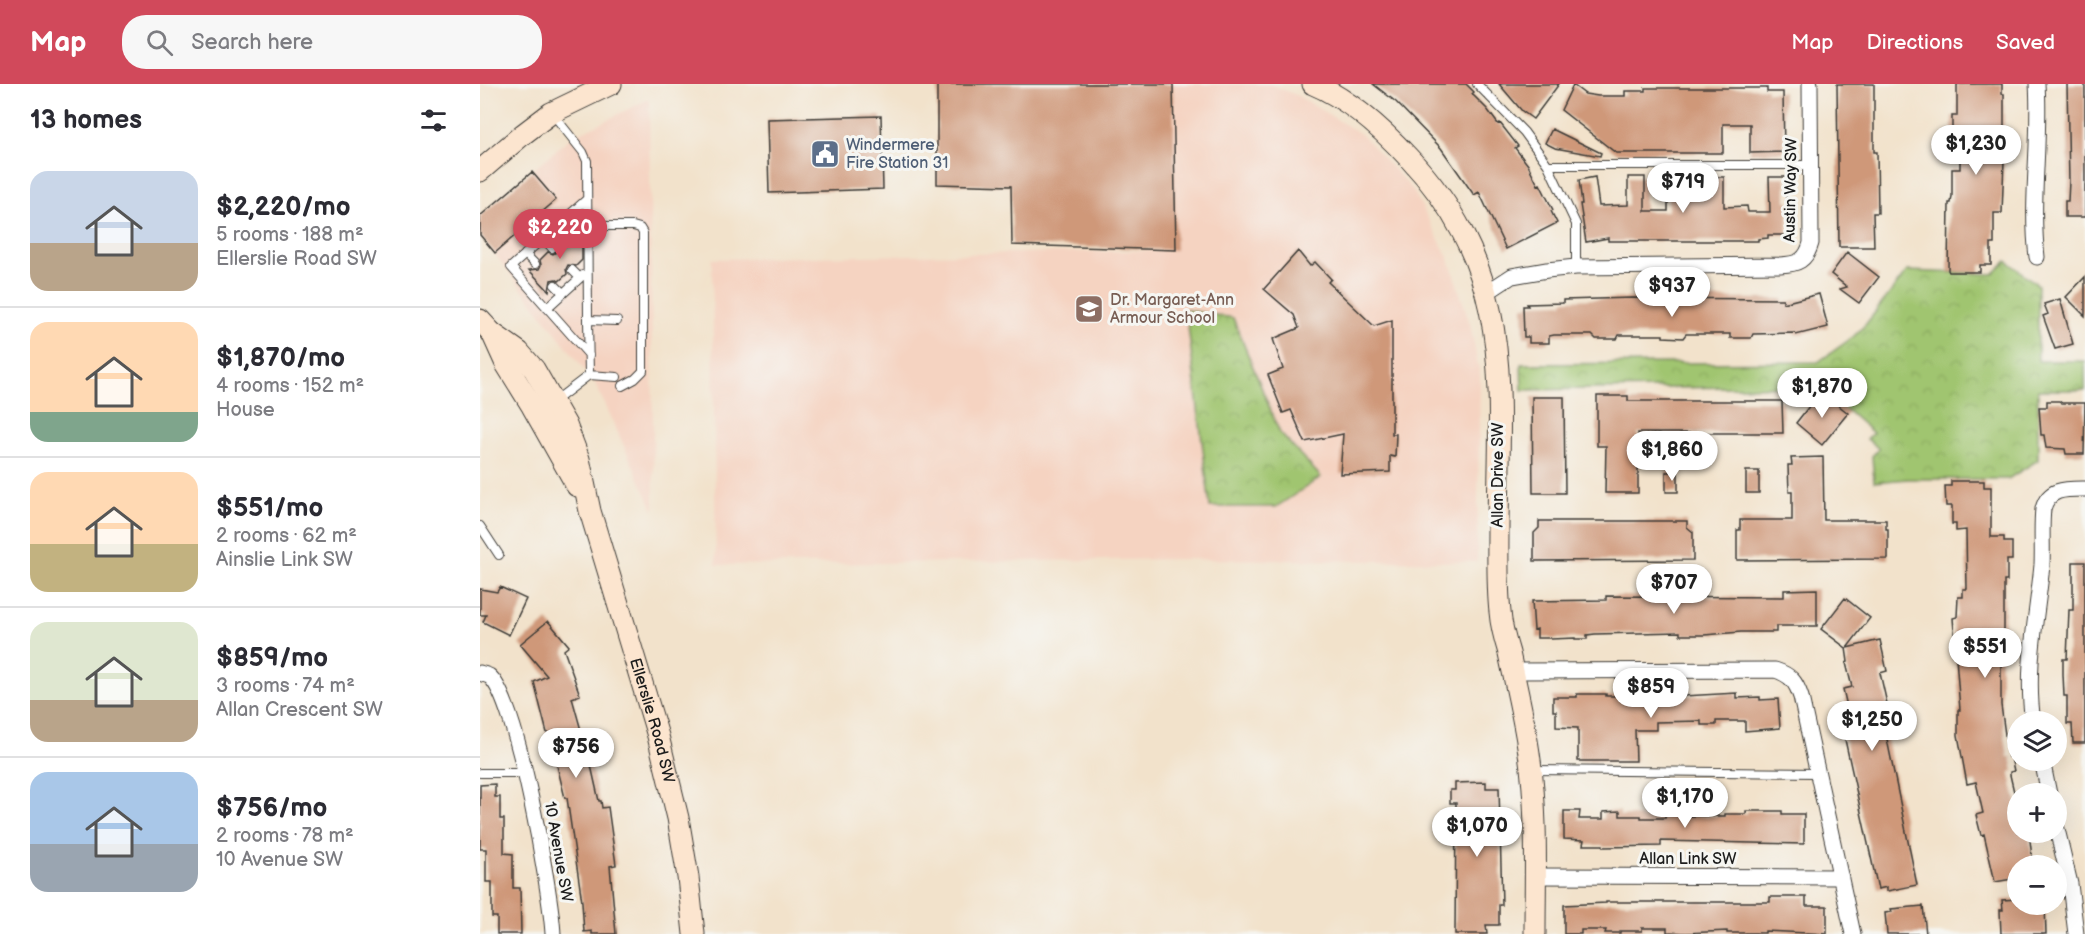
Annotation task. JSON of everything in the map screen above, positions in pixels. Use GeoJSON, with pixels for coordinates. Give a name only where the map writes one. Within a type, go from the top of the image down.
{"type":"FeatureCollection","features":[{"type":"Feature","properties":{"kind":"street"},"geometry":{"type":"LineString","coordinates":[[480,171],[551,112],[611,84]]}},
{"type":"Feature","properties":{"kind":"street","name":"Allan Drive SW"},"geometry":{"type":"LineString","coordinates":[[1313,84],[1342,100],[1388,136],[1427,177],[1443,198],[1468,242],[1486,293],[1496,339],[1499,380],[1500,613],[1525,727],[1531,770],[1534,814],[1534,934]]}},
{"type":"Feature","properties":{"kind":"street","name":"Austin Way SW"},"geometry":{"type":"LineString","coordinates":[[1486,293],[1512,276],[1547,270],[1576,267],[1792,264],[1808,254],[1811,243],[1810,84]]}},
{"type":"Feature","properties":{"kind":"street"},"geometry":{"type":"LineString","coordinates":[[2037,84],[2034,221],[2037,257]]}},
{"type":"Feature","properties":{"kind":"street","name":"Ellerslie Road SW"},"geometry":{"type":"LineString","coordinates":[[486,326],[519,352],[534,369],[566,425],[579,459],[590,511],[658,736],[678,818],[688,877],[694,934]]}},
{"type":"Feature","properties":{"kind":"street","name":"Ellerslie Road SW"},"geometry":{"type":"LineString","coordinates":[[486,326],[590,511]]}},
{"type":"Feature","properties":{"kind":"street"},"geometry":{"type":"LineString","coordinates":[[2032,711],[2030,666],[2042,566],[2043,509],[2050,494],[2062,489],[2085,489]]}},
{"type":"Feature","properties":{"kind":"street"},"geometry":{"type":"LineString","coordinates":[[1512,671],[1775,670],[1788,674],[1799,691],[1853,934]]}},
{"type":"Feature","properties":{"kind":"street","name":"10 Avenue SW"},"geometry":{"type":"LineString","coordinates":[[484,675],[498,688],[504,702],[525,773],[539,834],[553,934]]}},
{"type":"Feature","properties":{"kind":"street"},"geometry":{"type":"LineString","coordinates":[[2060,843],[2070,884],[2076,934]]}},
{"type":"Feature","properties":{"kind":"street","name":"Allan Link SW"},"geometry":{"type":"LineString","coordinates":[[1535,876],[1841,877]]}},
{"type":"Feature","properties":{"kind":"lane"},"geometry":{"type":"LineString","coordinates":[[1477,84],[1524,132],[1548,165],[1576,224],[1576,267]]}},
{"type":"Feature","properties":{"kind":"lane"},"geometry":{"type":"LineString","coordinates":[[551,112],[584,152],[587,161],[589,375]]}},
{"type":"Feature","properties":{"kind":"lane"},"geometry":{"type":"LineString","coordinates":[[1548,165],[1810,165]]}},
{"type":"Feature","properties":{"kind":"lane"},"geometry":{"type":"LineString","coordinates":[[587,199],[511,267],[589,355]]}},
{"type":"Feature","properties":{"kind":"lane"},"geometry":{"type":"LineString","coordinates":[[587,226],[633,226],[640,228],[643,233],[643,371],[635,379],[622,386]]}},
{"type":"Feature","properties":{"kind":"lane"},"geometry":{"type":"LineString","coordinates":[[543,238],[552,248]]}},
{"type":"Feature","properties":{"kind":"lane"},"geometry":{"type":"LineString","coordinates":[[525,254],[535,264]]}},
{"type":"Feature","properties":{"kind":"lane"},"geometry":{"type":"LineString","coordinates":[[572,270],[580,278]]}},
{"type":"Feature","properties":{"kind":"lane"},"geometry":{"type":"LineString","coordinates":[[547,308],[588,270]]}},
{"type":"Feature","properties":{"kind":"lane"},"geometry":{"type":"LineString","coordinates":[[555,285],[563,293]]}},
{"type":"Feature","properties":{"kind":"lane"},"geometry":{"type":"LineString","coordinates":[[588,320],[617,321]]}},
{"type":"Feature","properties":{"kind":"lane"},"geometry":{"type":"LineString","coordinates":[[554,402],[589,375],[617,376]]}},
{"type":"Feature","properties":{"kind":"lane"},"geometry":{"type":"LineString","coordinates":[[480,526],[499,555]]}},
{"type":"Feature","properties":{"kind":"lane"},"geometry":{"type":"LineString","coordinates":[[1531,770],[1818,773]]}},
{"type":"Feature","properties":{"kind":"lane"},"geometry":{"type":"LineString","coordinates":[[480,773],[525,773]]}},
{"type":"Feature","properties":{"kind":"shaded area","name":"Dr. Margaret-Ann Armour School"},"geometry":{"type":"Polygon","coordinates":[[[1173,84],[1270,84],[1296,95],[1361,134],[1413,190],[1449,259],[1470,324],[1480,376],[1477,562],[1182,559],[716,565],[712,259],[1175,250],[1173,84]]]}},
{"type":"Feature","properties":{"kind":"shaded area"},"geometry":{"type":"Polygon","coordinates":[[[649,99],[654,511],[595,383],[480,235],[480,216],[570,138],[649,99]]]}},
{"type":"Feature","properties":{"kind":"green space"},"geometry":{"type":"Polygon","coordinates":[[[2007,261],[2038,285],[2038,361],[2085,361],[2085,390],[2038,390],[2038,460],[2008,479],[1908,479],[1874,482],[1872,456],[1879,449],[1867,439],[1873,433],[1819,386],[1522,390],[1521,364],[1818,362],[1853,337],[1866,324],[1907,271],[1993,274],[2007,261]]]}},
{"type":"Feature","properties":{"kind":"green space"},"geometry":{"type":"Polygon","coordinates":[[[1186,310],[1233,318],[1280,433],[1321,477],[1276,507],[1210,507],[1186,310]]]}},
{"type":"Feature","properties":{"kind":"building"},"geometry":{"type":"Polygon","coordinates":[[[937,84],[1173,84],[1176,250],[1012,245],[1011,186],[937,184],[937,84]]]}},
{"type":"Feature","properties":{"kind":"building"},"geometry":{"type":"Polygon","coordinates":[[[1373,84],[1466,84],[1474,92],[1472,94],[1518,146],[1515,148],[1528,165],[1538,185],[1540,184],[1557,223],[1506,249],[1479,192],[1474,195],[1441,148],[1396,102],[1373,84]]]}},
{"type":"Feature","properties":{"kind":"building"},"geometry":{"type":"Polygon","coordinates":[[[1499,84],[1559,84],[1533,119],[1522,111],[1499,84]]]}},
{"type":"Feature","properties":{"kind":"building"},"geometry":{"type":"Polygon","coordinates":[[[1837,84],[1874,84],[1874,152],[1877,152],[1878,213],[1873,213],[1874,247],[1839,247],[1837,84]]]}},
{"type":"Feature","properties":{"kind":"building"},"geometry":{"type":"Polygon","coordinates":[[[1957,84],[2002,84],[2002,94],[2004,94],[2002,213],[1994,213],[1991,265],[1980,265],[1980,272],[1949,272],[1948,270],[1952,169],[1960,169],[1960,140],[1953,140],[1952,133],[1952,116],[1957,116],[1957,84]]]}},
{"type":"Feature","properties":{"kind":"building"},"geometry":{"type":"Polygon","coordinates":[[[2067,84],[2085,84],[2085,217],[2065,217],[2069,181],[2067,84]]]}},
{"type":"Feature","properties":{"kind":"building"},"geometry":{"type":"Polygon","coordinates":[[[1573,85],[1585,94],[1598,96],[1625,96],[1625,91],[1645,91],[1645,88],[1767,88],[1767,92],[1783,92],[1784,152],[1750,153],[1750,124],[1723,124],[1723,153],[1616,153],[1561,110],[1573,85]]]}},
{"type":"Feature","properties":{"kind":"building","name":"Windermere Fire Station 31"},"geometry":{"type":"Polygon","coordinates":[[[881,116],[883,189],[769,193],[767,119],[881,116]]]}},
{"type":"Feature","properties":{"kind":"building"},"geometry":{"type":"Polygon","coordinates":[[[1552,129],[1601,153],[1600,156],[1555,148],[1545,143],[1552,129]]]}},
{"type":"Feature","properties":{"kind":"building"},"geometry":{"type":"Polygon","coordinates":[[[532,172],[556,200],[495,253],[480,235],[480,216],[532,172]]]}},
{"type":"Feature","properties":{"kind":"building"},"geometry":{"type":"Polygon","coordinates":[[[1595,177],[1599,206],[1628,205],[1628,177],[1645,177],[1645,211],[1668,211],[1668,177],[1724,177],[1724,207],[1747,206],[1748,212],[1770,212],[1769,177],[1786,177],[1786,201],[1789,201],[1788,235],[1768,235],[1768,238],[1758,239],[1758,241],[1608,241],[1608,238],[1586,242],[1579,180],[1595,177]]]}},
{"type":"Feature","properties":{"kind":"building"},"geometry":{"type":"Polygon","coordinates":[[[572,230],[582,240],[582,260],[576,266],[568,265],[567,274],[559,281],[551,280],[549,291],[529,270],[539,269],[540,260],[548,252],[553,254],[556,252],[557,244],[572,230]]]}},
{"type":"Feature","properties":{"kind":"building"},"geometry":{"type":"Polygon","coordinates":[[[1298,251],[1310,266],[1315,262],[1331,279],[1328,282],[1374,326],[1392,320],[1392,434],[1396,434],[1395,457],[1390,456],[1390,472],[1340,474],[1343,434],[1305,442],[1291,410],[1283,413],[1268,375],[1283,369],[1273,339],[1299,328],[1294,315],[1264,289],[1298,251]]]}},
{"type":"Feature","properties":{"kind":"building"},"geometry":{"type":"Polygon","coordinates":[[[1847,252],[1879,277],[1859,303],[1840,289],[1847,287],[1831,274],[1847,252]]]}},
{"type":"Feature","properties":{"kind":"building"},"geometry":{"type":"Polygon","coordinates":[[[2085,277],[2085,316],[2066,297],[2085,277]]]}},
{"type":"Feature","properties":{"kind":"building"},"geometry":{"type":"Polygon","coordinates":[[[1819,294],[1828,327],[1796,335],[1795,333],[1753,334],[1751,338],[1730,338],[1730,334],[1686,334],[1683,338],[1663,337],[1663,335],[1619,335],[1617,339],[1596,339],[1592,335],[1554,335],[1549,336],[1549,343],[1529,343],[1529,337],[1524,337],[1523,306],[1528,306],[1527,304],[1563,303],[1563,300],[1632,298],[1783,299],[1783,303],[1819,294]]]}},
{"type":"Feature","properties":{"kind":"building"},"geometry":{"type":"Polygon","coordinates":[[[2060,299],[2073,344],[2055,349],[2043,316],[2048,314],[2044,304],[2060,299]]]}},
{"type":"Feature","properties":{"kind":"building"},"geometry":{"type":"Polygon","coordinates":[[[1823,393],[1848,413],[1822,445],[1796,423],[1814,400],[1816,402],[1823,393]]]}},
{"type":"Feature","properties":{"kind":"building"},"geometry":{"type":"Polygon","coordinates":[[[1597,396],[1628,396],[1628,401],[1782,401],[1783,433],[1638,433],[1638,493],[1605,493],[1606,446],[1597,446],[1597,396]]]}},
{"type":"Feature","properties":{"kind":"building"},"geometry":{"type":"Polygon","coordinates":[[[1532,397],[1564,397],[1565,493],[1533,493],[1532,397]]]}},
{"type":"Feature","properties":{"kind":"building"},"geometry":{"type":"Polygon","coordinates":[[[2047,401],[2085,403],[2084,454],[2066,454],[2065,449],[2046,448],[2044,435],[2041,435],[2039,407],[2047,407],[2047,401]]]}},
{"type":"Feature","properties":{"kind":"building"},"geometry":{"type":"Polygon","coordinates":[[[1823,457],[1824,520],[1886,520],[1888,559],[1737,560],[1737,530],[1740,530],[1740,520],[1792,520],[1792,492],[1789,492],[1788,465],[1792,465],[1791,458],[1823,457]]]}},
{"type":"Feature","properties":{"kind":"building"},"geometry":{"type":"Polygon","coordinates":[[[1746,471],[1759,471],[1759,493],[1746,493],[1746,471]]]}},
{"type":"Feature","properties":{"kind":"building"},"geometry":{"type":"Polygon","coordinates":[[[1666,472],[1678,472],[1678,492],[1666,492],[1666,472]]]}},
{"type":"Feature","properties":{"kind":"building"},"geometry":{"type":"Polygon","coordinates":[[[1951,481],[1984,481],[1984,487],[1991,487],[1991,537],[2004,537],[2004,542],[2012,542],[2012,560],[2007,560],[2007,581],[2004,581],[2004,635],[2001,635],[2001,705],[2007,750],[2007,771],[2014,771],[2010,772],[2012,783],[2007,783],[2007,843],[2030,843],[2032,855],[2007,855],[2007,880],[1995,882],[1984,834],[1981,835],[1976,815],[1983,813],[1976,782],[1967,784],[1958,735],[1958,710],[1960,710],[1953,618],[1957,617],[1958,597],[1963,597],[1963,589],[1967,589],[1966,530],[1956,531],[1956,524],[1952,524],[1952,506],[1946,506],[1945,486],[1951,486],[1951,481]]]}},
{"type":"Feature","properties":{"kind":"building"},"geometry":{"type":"Polygon","coordinates":[[[1539,521],[1687,521],[1687,527],[1693,532],[1693,560],[1534,561],[1534,533],[1539,528],[1539,521]]]}},
{"type":"Feature","properties":{"kind":"building"},"geometry":{"type":"Polygon","coordinates":[[[2073,562],[2085,562],[2085,743],[2073,743],[2072,724],[2067,724],[2067,696],[2064,696],[2063,659],[2067,659],[2069,610],[2073,610],[2073,562]]]}},
{"type":"Feature","properties":{"kind":"building"},"geometry":{"type":"Polygon","coordinates":[[[500,587],[526,599],[509,635],[483,622],[486,615],[480,615],[480,589],[497,592],[500,587]]]}},
{"type":"Feature","properties":{"kind":"building"},"geometry":{"type":"Polygon","coordinates":[[[1817,589],[1817,626],[1776,626],[1776,632],[1704,635],[1680,635],[1680,632],[1595,634],[1587,635],[1587,639],[1551,639],[1537,638],[1537,629],[1534,630],[1532,601],[1606,600],[1606,596],[1784,597],[1784,590],[1817,589]]]}},
{"type":"Feature","properties":{"kind":"building"},"geometry":{"type":"Polygon","coordinates":[[[1845,598],[1870,618],[1847,648],[1880,640],[1887,671],[1880,673],[1888,708],[1881,710],[1917,885],[1887,891],[1887,887],[1878,889],[1842,726],[1851,724],[1843,689],[1852,687],[1846,663],[1848,662],[1846,648],[1821,629],[1845,598]]]}},
{"type":"Feature","properties":{"kind":"building"},"geometry":{"type":"Polygon","coordinates":[[[548,621],[569,646],[564,650],[580,695],[572,698],[582,734],[587,733],[595,760],[590,761],[599,801],[601,801],[602,808],[608,807],[616,865],[610,866],[616,934],[584,932],[567,798],[565,798],[534,682],[547,676],[520,644],[548,621]]]}},
{"type":"Feature","properties":{"kind":"building"},"geometry":{"type":"Polygon","coordinates":[[[1737,693],[1737,698],[1778,699],[1780,728],[1745,731],[1745,721],[1716,721],[1716,725],[1701,725],[1701,721],[1656,722],[1656,730],[1635,730],[1636,761],[1578,761],[1578,728],[1556,727],[1556,711],[1553,711],[1553,697],[1577,697],[1577,694],[1647,698],[1737,693]]]}},
{"type":"Feature","properties":{"kind":"building"},"geometry":{"type":"Polygon","coordinates":[[[1486,782],[1486,788],[1499,788],[1502,905],[1499,905],[1499,925],[1486,925],[1487,934],[1455,934],[1456,803],[1450,803],[1450,790],[1455,790],[1455,783],[1486,782]]]}},
{"type":"Feature","properties":{"kind":"building"},"geometry":{"type":"Polygon","coordinates":[[[495,784],[495,797],[500,797],[500,819],[504,819],[504,853],[513,854],[513,888],[520,888],[521,934],[497,934],[497,917],[492,917],[492,882],[486,882],[486,849],[480,849],[480,785],[495,784]]]}},
{"type":"Feature","properties":{"kind":"building"},"geometry":{"type":"Polygon","coordinates":[[[1564,811],[1580,811],[1579,819],[1603,819],[1603,812],[1620,811],[1620,816],[1641,816],[1641,818],[1665,818],[1665,811],[1681,811],[1681,816],[1725,816],[1725,814],[1746,814],[1746,811],[1782,811],[1782,814],[1804,814],[1804,844],[1661,841],[1661,846],[1583,845],[1584,840],[1564,839],[1564,811]]]}},
{"type":"Feature","properties":{"kind":"building"},"geometry":{"type":"Polygon","coordinates":[[[1770,897],[1806,897],[1806,906],[1827,906],[1827,934],[1765,931],[1765,933],[1727,933],[1727,931],[1686,933],[1667,932],[1667,928],[1642,928],[1642,931],[1620,931],[1620,933],[1605,933],[1606,930],[1581,930],[1581,934],[1564,934],[1564,905],[1606,902],[1770,902],[1770,897]]]}},
{"type":"Feature","properties":{"kind":"building"},"geometry":{"type":"Polygon","coordinates":[[[2002,900],[2007,900],[2007,915],[2045,915],[2046,934],[2001,934],[2002,900]]]}},
{"type":"Feature","properties":{"kind":"building"},"geometry":{"type":"Polygon","coordinates":[[[1923,906],[1926,934],[1887,934],[1885,913],[1892,912],[1891,909],[1923,906]]]}},
{"type":"Feature","properties":{"kind":"place","name":"Windermere Fire Station 31"},"geometry":{"type":"Point","coordinates":[825,154]}},
{"type":"Feature","properties":{"kind":"place","name":"Dr. Margaret-Ann Armour School"},"geometry":{"type":"Point","coordinates":[1089,309]}}]}
